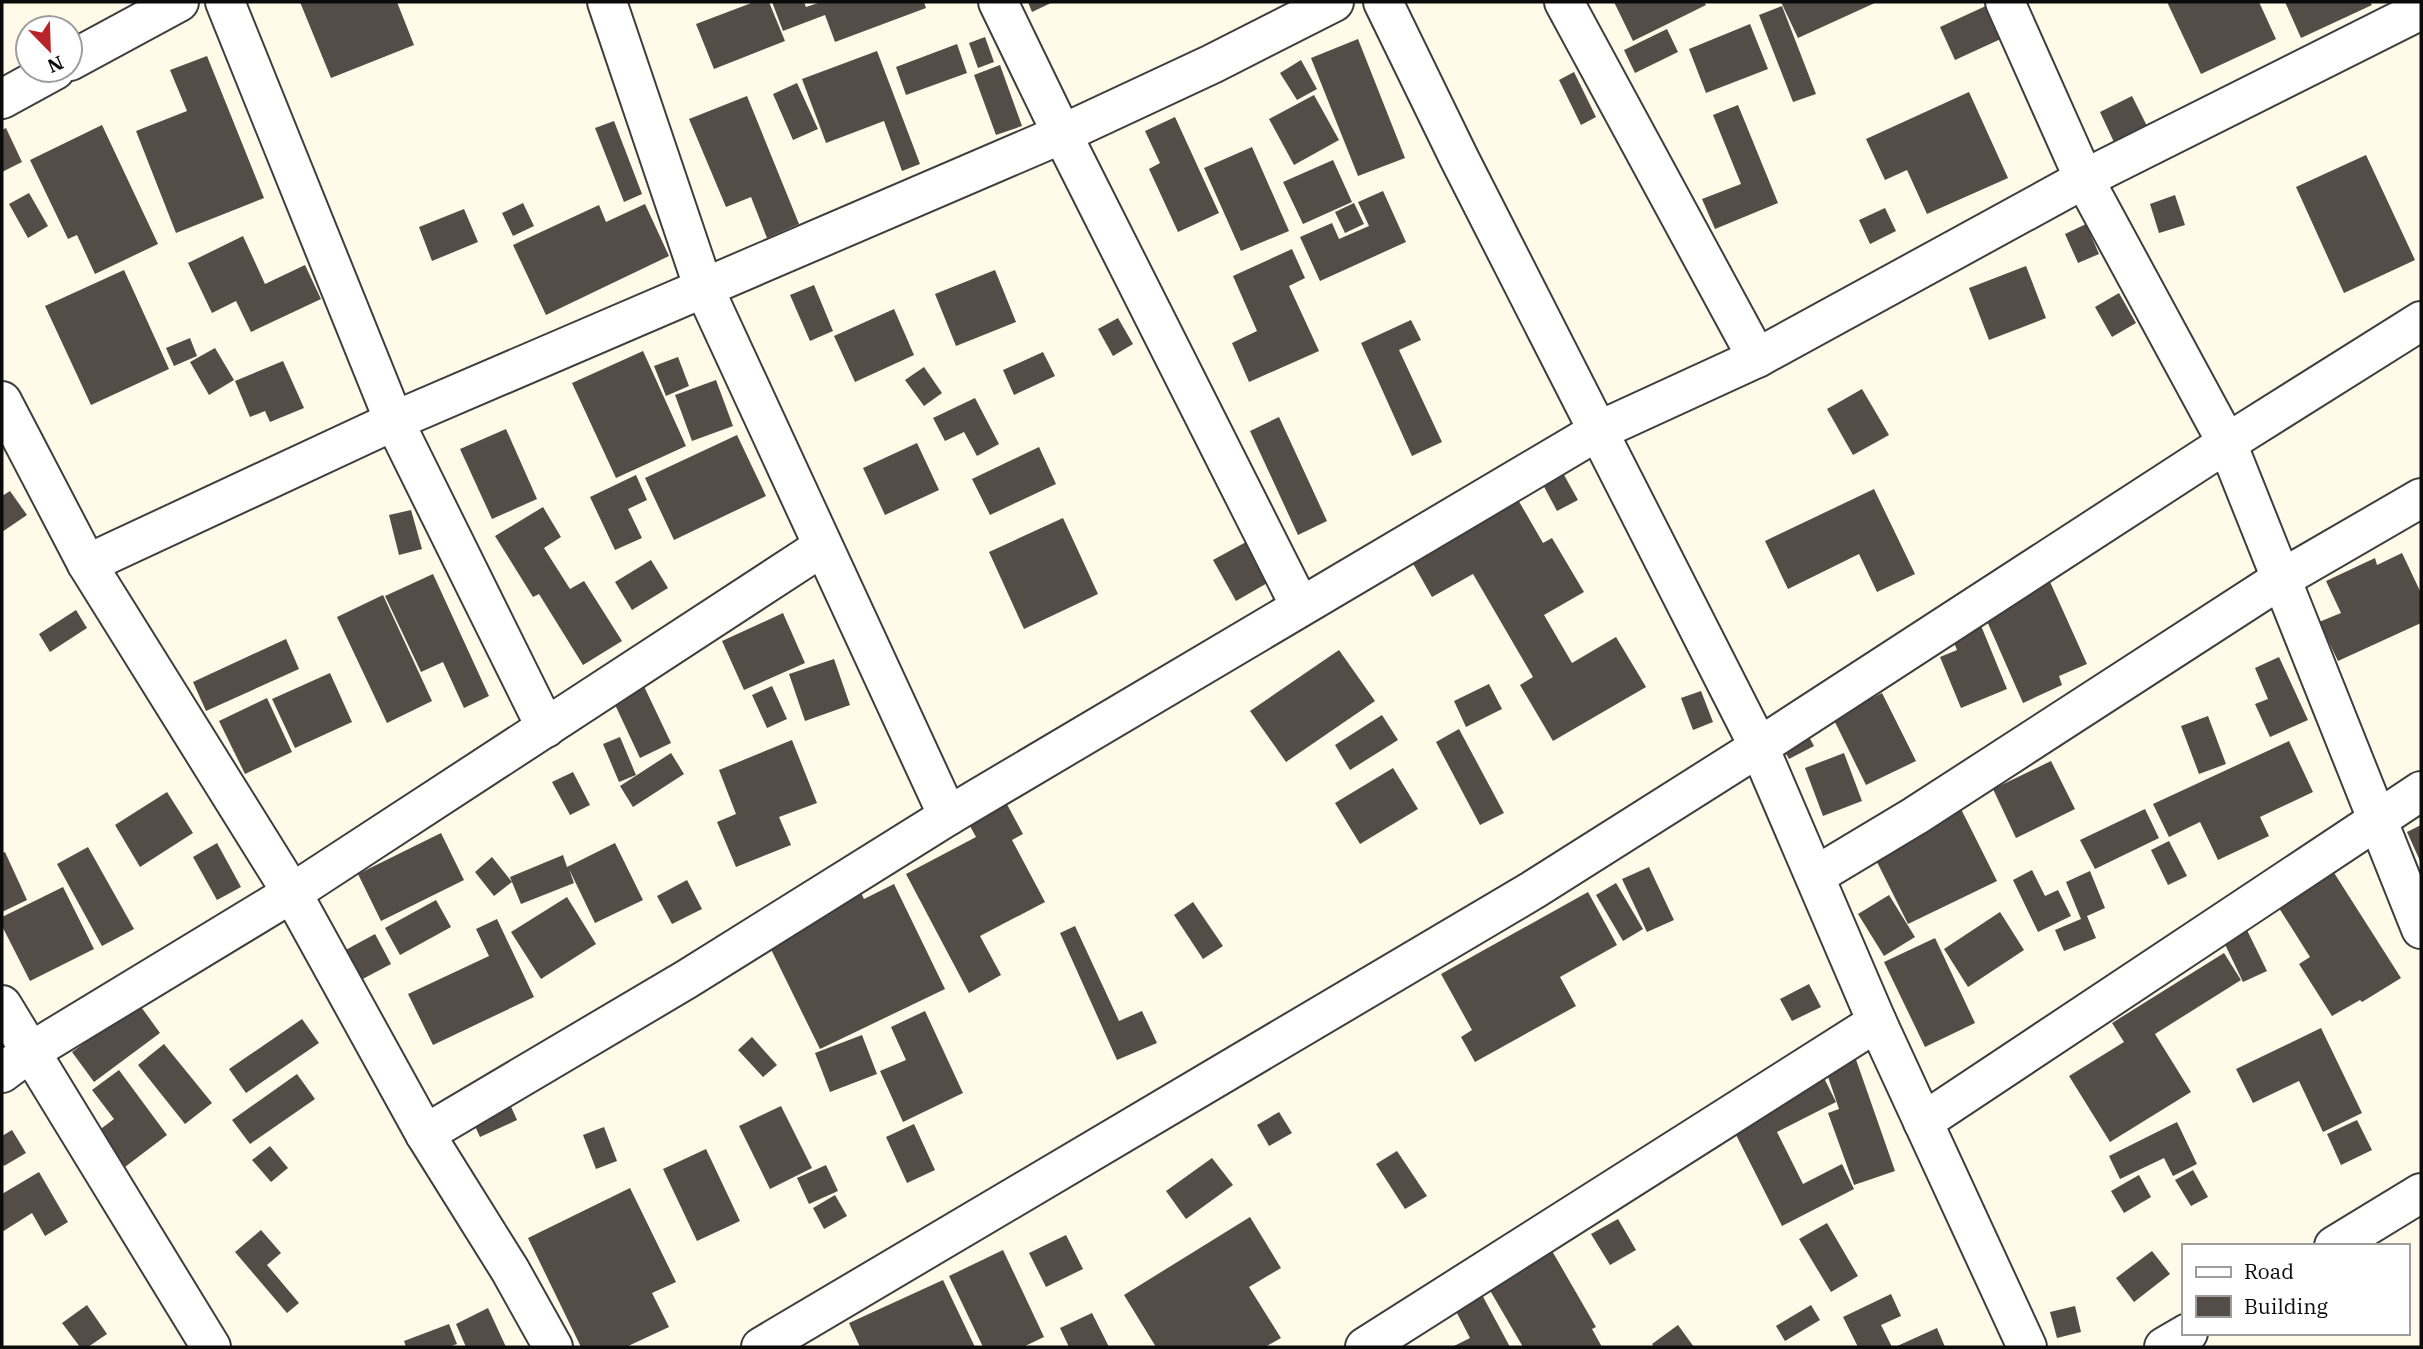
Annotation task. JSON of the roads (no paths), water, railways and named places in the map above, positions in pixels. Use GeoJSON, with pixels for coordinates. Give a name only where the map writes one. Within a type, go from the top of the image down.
{"type":"FeatureCollection","features":[{"type":"Feature","properties":{"kind":"street"},"geometry":{"type":"LineString","coordinates":[[84,53],[179,2]]}},
{"type":"Feature","properties":{"kind":"street"},"geometry":{"type":"LineString","coordinates":[[225,2],[394,421],[546,728]]}},
{"type":"Feature","properties":{"kind":"street"},"geometry":{"type":"LineString","coordinates":[[607,2],[703,286],[948,816]]}},
{"type":"Feature","properties":{"kind":"street"},"geometry":{"type":"LineString","coordinates":[[998,2],[1300,606]]}},
{"type":"Feature","properties":{"kind":"street"},"geometry":{"type":"LineString","coordinates":[[87,564],[394,421],[1062,134],[1212,64],[1334,2]]}},
{"type":"Feature","properties":{"kind":"street"},"geometry":{"type":"LineString","coordinates":[[1383,2],[1459,158],[1759,747],[1877,1022],[2027,1347]]}},
{"type":"Feature","properties":{"kind":"street"},"geometry":{"type":"LineString","coordinates":[[1564,2],[1757,358]]}},
{"type":"Feature","properties":{"kind":"street"},"geometry":{"type":"LineString","coordinates":[[2005,2],[2084,179],[2227,443],[2421,929]]}},
{"type":"Feature","properties":{"kind":"street"},"geometry":{"type":"LineString","coordinates":[[425,1134],[687,979],[948,816],[1598,431],[1757,358],[2084,179],[2421,10]]}},
{"type":"Feature","properties":{"kind":"street"},"geometry":{"type":"LineString","coordinates":[[2,99],[29,84]]}},
{"type":"Feature","properties":{"kind":"street"},"geometry":{"type":"LineString","coordinates":[[761,1347],[1533,890],[2421,321]]}},
{"type":"Feature","properties":{"kind":"street"},"geometry":{"type":"LineString","coordinates":[[2,401],[87,564],[292,893],[425,1134],[510,1270],[552,1347]]}},
{"type":"Feature","properties":{"kind":"street"},"geometry":{"type":"LineString","coordinates":[[1815,876],[1915,816],[2281,579],[2421,498]]}},
{"type":"Feature","properties":{"kind":"street"},"geometry":{"type":"LineString","coordinates":[[16,1062],[292,893],[822,547]]}},
{"type":"Feature","properties":{"kind":"street"},"geometry":{"type":"LineString","coordinates":[[1923,1122],[2421,791]]}},
{"type":"Feature","properties":{"kind":"street"},"geometry":{"type":"LineString","coordinates":[[2,1005],[16,1062],[211,1347]]}},
{"type":"Feature","properties":{"kind":"street"},"geometry":{"type":"LineString","coordinates":[[1365,1347],[1877,1022]]}},
{"type":"Feature","properties":{"kind":"street"},"geometry":{"type":"LineString","coordinates":[[2337,1244],[2421,1194]]}},
{"type":"Feature","properties":{"kind":"street"},"geometry":{"type":"LineString","coordinates":[[2164,1347],[2185,1335]]}}]}
